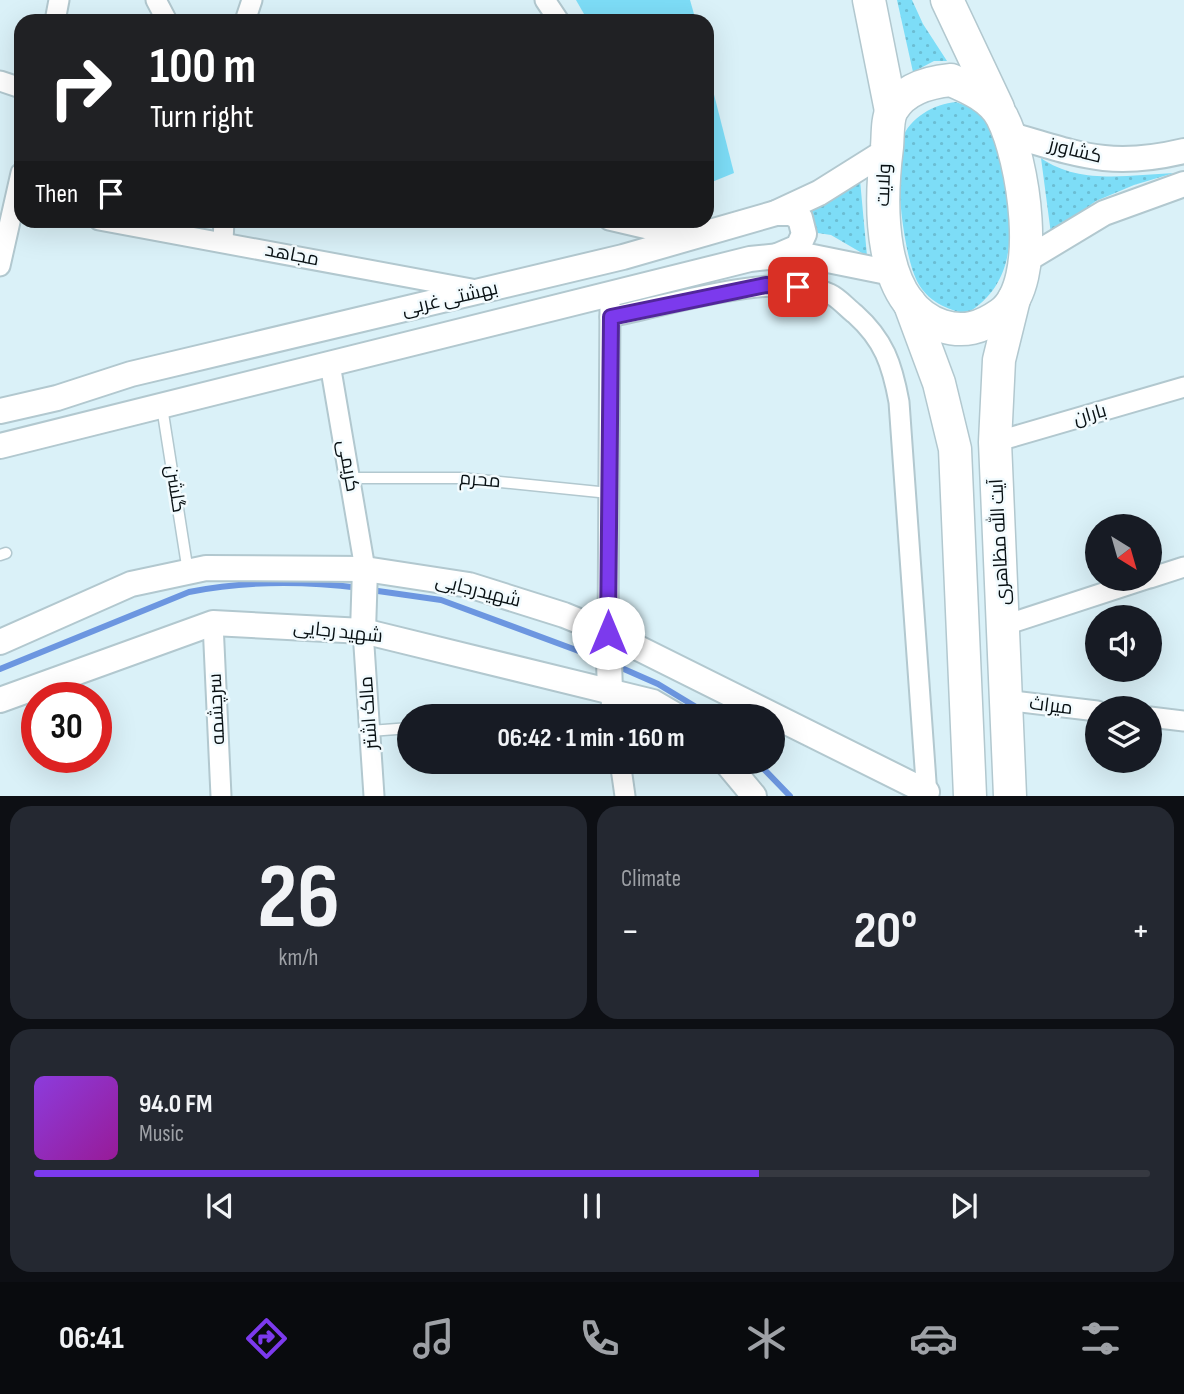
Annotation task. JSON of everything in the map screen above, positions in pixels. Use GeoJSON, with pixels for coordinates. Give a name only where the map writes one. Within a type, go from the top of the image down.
{"type":"FeatureCollection","features":[{"type":"Feature","properties":{"kind":"main road","name":"ولایت"},"geometry":{"type":"LineString","coordinates":[[869,0],[891,111],[881,186],[884,231],[892,273],[921,315],[961,331],[986,323],[1004,312],[1021,275]]}},
{"type":"Feature","properties":{"kind":"main road"},"geometry":{"type":"LineString","coordinates":[[947,0],[1004,124],[1021,174],[1027,227],[1021,275]]}},
{"type":"Feature","properties":{"kind":"main road"},"geometry":{"type":"LineString","coordinates":[[891,111],[910,92],[934,82],[951,80],[979,92],[1004,124]]}},
{"type":"Feature","properties":{"kind":"main road","name":"آیت الله مظاهری"},"geometry":{"type":"LineString","coordinates":[[1010,796],[1005,700],[1005,625],[995,442],[999,360],[1021,275]]}},
{"type":"Feature","properties":{"kind":"main road"},"geometry":{"type":"LineString","coordinates":[[909,300],[940,383],[955,449],[970,796]]}},
{"type":"Feature","properties":{"kind":"street","name":"کشاورز"},"geometry":{"type":"LineString","coordinates":[[1004,124],[1097,159],[1134,161],[1184,151]]}},
{"type":"Feature","properties":{"kind":"street","name":"بهشتی غربی"},"geometry":{"type":"LineString","coordinates":[[714,224],[776,213],[819,193],[886,150]]}},
{"type":"Feature","properties":{"kind":"street"},"geometry":{"type":"LineString","coordinates":[[1021,275],[1104,213],[1184,184]]}},
{"type":"Feature","properties":{"kind":"street"},"geometry":{"type":"LineString","coordinates":[[776,213],[791,213],[800,218],[804,234],[797,247],[776,256]]}},
{"type":"Feature","properties":{"kind":"street"},"geometry":{"type":"LineString","coordinates":[[1,259],[14,216]]}},
{"type":"Feature","properties":{"kind":"street","name":"مجاهد"},"geometry":{"type":"LineString","coordinates":[[144,228],[485,291]]}},
{"type":"Feature","properties":{"kind":"street"},"geometry":{"type":"LineString","coordinates":[[223,242],[224,228]]}},
{"type":"Feature","properties":{"kind":"street","name":"بهشتی غربی"},"geometry":{"type":"LineString","coordinates":[[0,411],[57,398],[131,374],[485,291],[682,230]]}},
{"type":"Feature","properties":{"kind":"street","name":"بهشتی غربی"},"geometry":{"type":"LineString","coordinates":[[0,446],[330,364],[610,307],[750,259],[799,254],[892,273]]}},
{"type":"Feature","properties":{"kind":"street"},"geometry":{"type":"LineString","coordinates":[[612,704],[608,633],[610,307],[766,285],[798,287],[832,294],[872,330],[893,366],[899,402],[927,794]]}},
{"type":"Feature","properties":{"kind":"street","name":"کریمی"},"geometry":{"type":"LineString","coordinates":[[330,364],[365,569]]}},
{"type":"Feature","properties":{"kind":"street","name":"باران"},"geometry":{"type":"LineString","coordinates":[[995,442],[1184,387]]}},
{"type":"Feature","properties":{"kind":"street"},"geometry":{"type":"LineString","coordinates":[[1162,574],[1184,567]]}},
{"type":"Feature","properties":{"kind":"street","name":"شهیدرجایی"},"geometry":{"type":"LineString","coordinates":[[0,642],[131,584],[206,568],[365,569],[469,585],[564,615],[608,633],[927,794]]}},
{"type":"Feature","properties":{"kind":"street"},"geometry":{"type":"LineString","coordinates":[[363,631],[365,569]]}},
{"type":"Feature","properties":{"kind":"street"},"geometry":{"type":"LineString","coordinates":[[1005,625],[1108,592]]}},
{"type":"Feature","properties":{"kind":"street","name":"شهید رجایی"},"geometry":{"type":"LineString","coordinates":[[0,700],[213,623],[363,631],[656,704]]}},
{"type":"Feature","properties":{"kind":"street","name":"سرچشمه"},"geometry":{"type":"LineString","coordinates":[[213,623],[221,796]]}},
{"type":"Feature","properties":{"kind":"street","name":"مالک اشتر"},"geometry":{"type":"LineString","coordinates":[[363,631],[374,796]]}},
{"type":"Feature","properties":{"kind":"street","name":"میراث"},"geometry":{"type":"LineString","coordinates":[[1005,700],[1085,710]]}},
{"type":"Feature","properties":{"kind":"street"},"geometry":{"type":"LineString","coordinates":[[1162,718],[1184,721]]}},
{"type":"Feature","properties":{"kind":"street"},"geometry":{"type":"LineString","coordinates":[[622,774],[625,796]]}},
{"type":"Feature","properties":{"kind":"street"},"geometry":{"type":"LineString","coordinates":[[736,774],[754,796]]}},
{"type":"Feature","properties":{"kind":"lane","name":"گلشن"},"geometry":{"type":"LineString","coordinates":[[162,406],[188,572]]}},
{"type":"Feature","properties":{"kind":"lane","name":"محرم"},"geometry":{"type":"LineString","coordinates":[[349,478],[460,478],[609,493]]}},
{"type":"Feature","properties":{"kind":"lane"},"geometry":{"type":"LineString","coordinates":[[370,730],[397,729]]}},
{"type":"Feature","properties":{"kind":"shaded area"},"geometry":{"type":"Polygon","coordinates":[[[576,0],[690,0],[694,14],[584,14],[576,0]]]}},
{"type":"Feature","properties":{"kind":"shaded area"},"geometry":{"type":"Polygon","coordinates":[[[897,0],[912,0],[923,24],[947,61],[934,61],[913,72],[897,0]]]}},
{"type":"Feature","properties":{"kind":"shaded area"},"geometry":{"type":"Polygon","coordinates":[[[714,94],[734,173],[714,181],[714,94]]]}},
{"type":"Feature","properties":{"kind":"shaded area"},"geometry":{"type":"Polygon","coordinates":[[[956,102],[983,115],[994,129],[1001,152],[1010,235],[1003,271],[995,287],[966,314],[938,303],[927,295],[918,283],[904,234],[899,171],[902,140],[910,125],[932,109],[956,102]]]}},
{"type":"Feature","properties":{"kind":"shaded area"},"geometry":{"type":"Polygon","coordinates":[[[1041,158],[1071,172],[1088,175],[1174,173],[1134,185],[1096,201],[1051,234],[1041,158]]]}},
{"type":"Feature","properties":{"kind":"shaded area"},"geometry":{"type":"Polygon","coordinates":[[[860,180],[867,256],[831,235],[811,232],[805,208],[860,180]]]}},
{"type":"Feature","properties":{"kind":"waterway"},"geometry":{"type":"LineString","coordinates":[[0,669],[189,592],[274,583],[360,588]]}},
{"type":"Feature","properties":{"kind":"waterway"},"geometry":{"type":"LineString","coordinates":[[371,590],[441,600],[603,660]]}},
{"type":"Feature","properties":{"kind":"waterway"},"geometry":{"type":"LineString","coordinates":[[617,666],[658,684],[691,704]]}},
{"type":"Feature","properties":{"kind":"waterway"},"geometry":{"type":"LineString","coordinates":[[769,774],[790,796]]}},
{"type":"Feature","properties":{"kind":"route"},"geometry":{"type":"LineString","coordinates":[[608,633],[611,317],[766,285],[798,287]]}}]}
